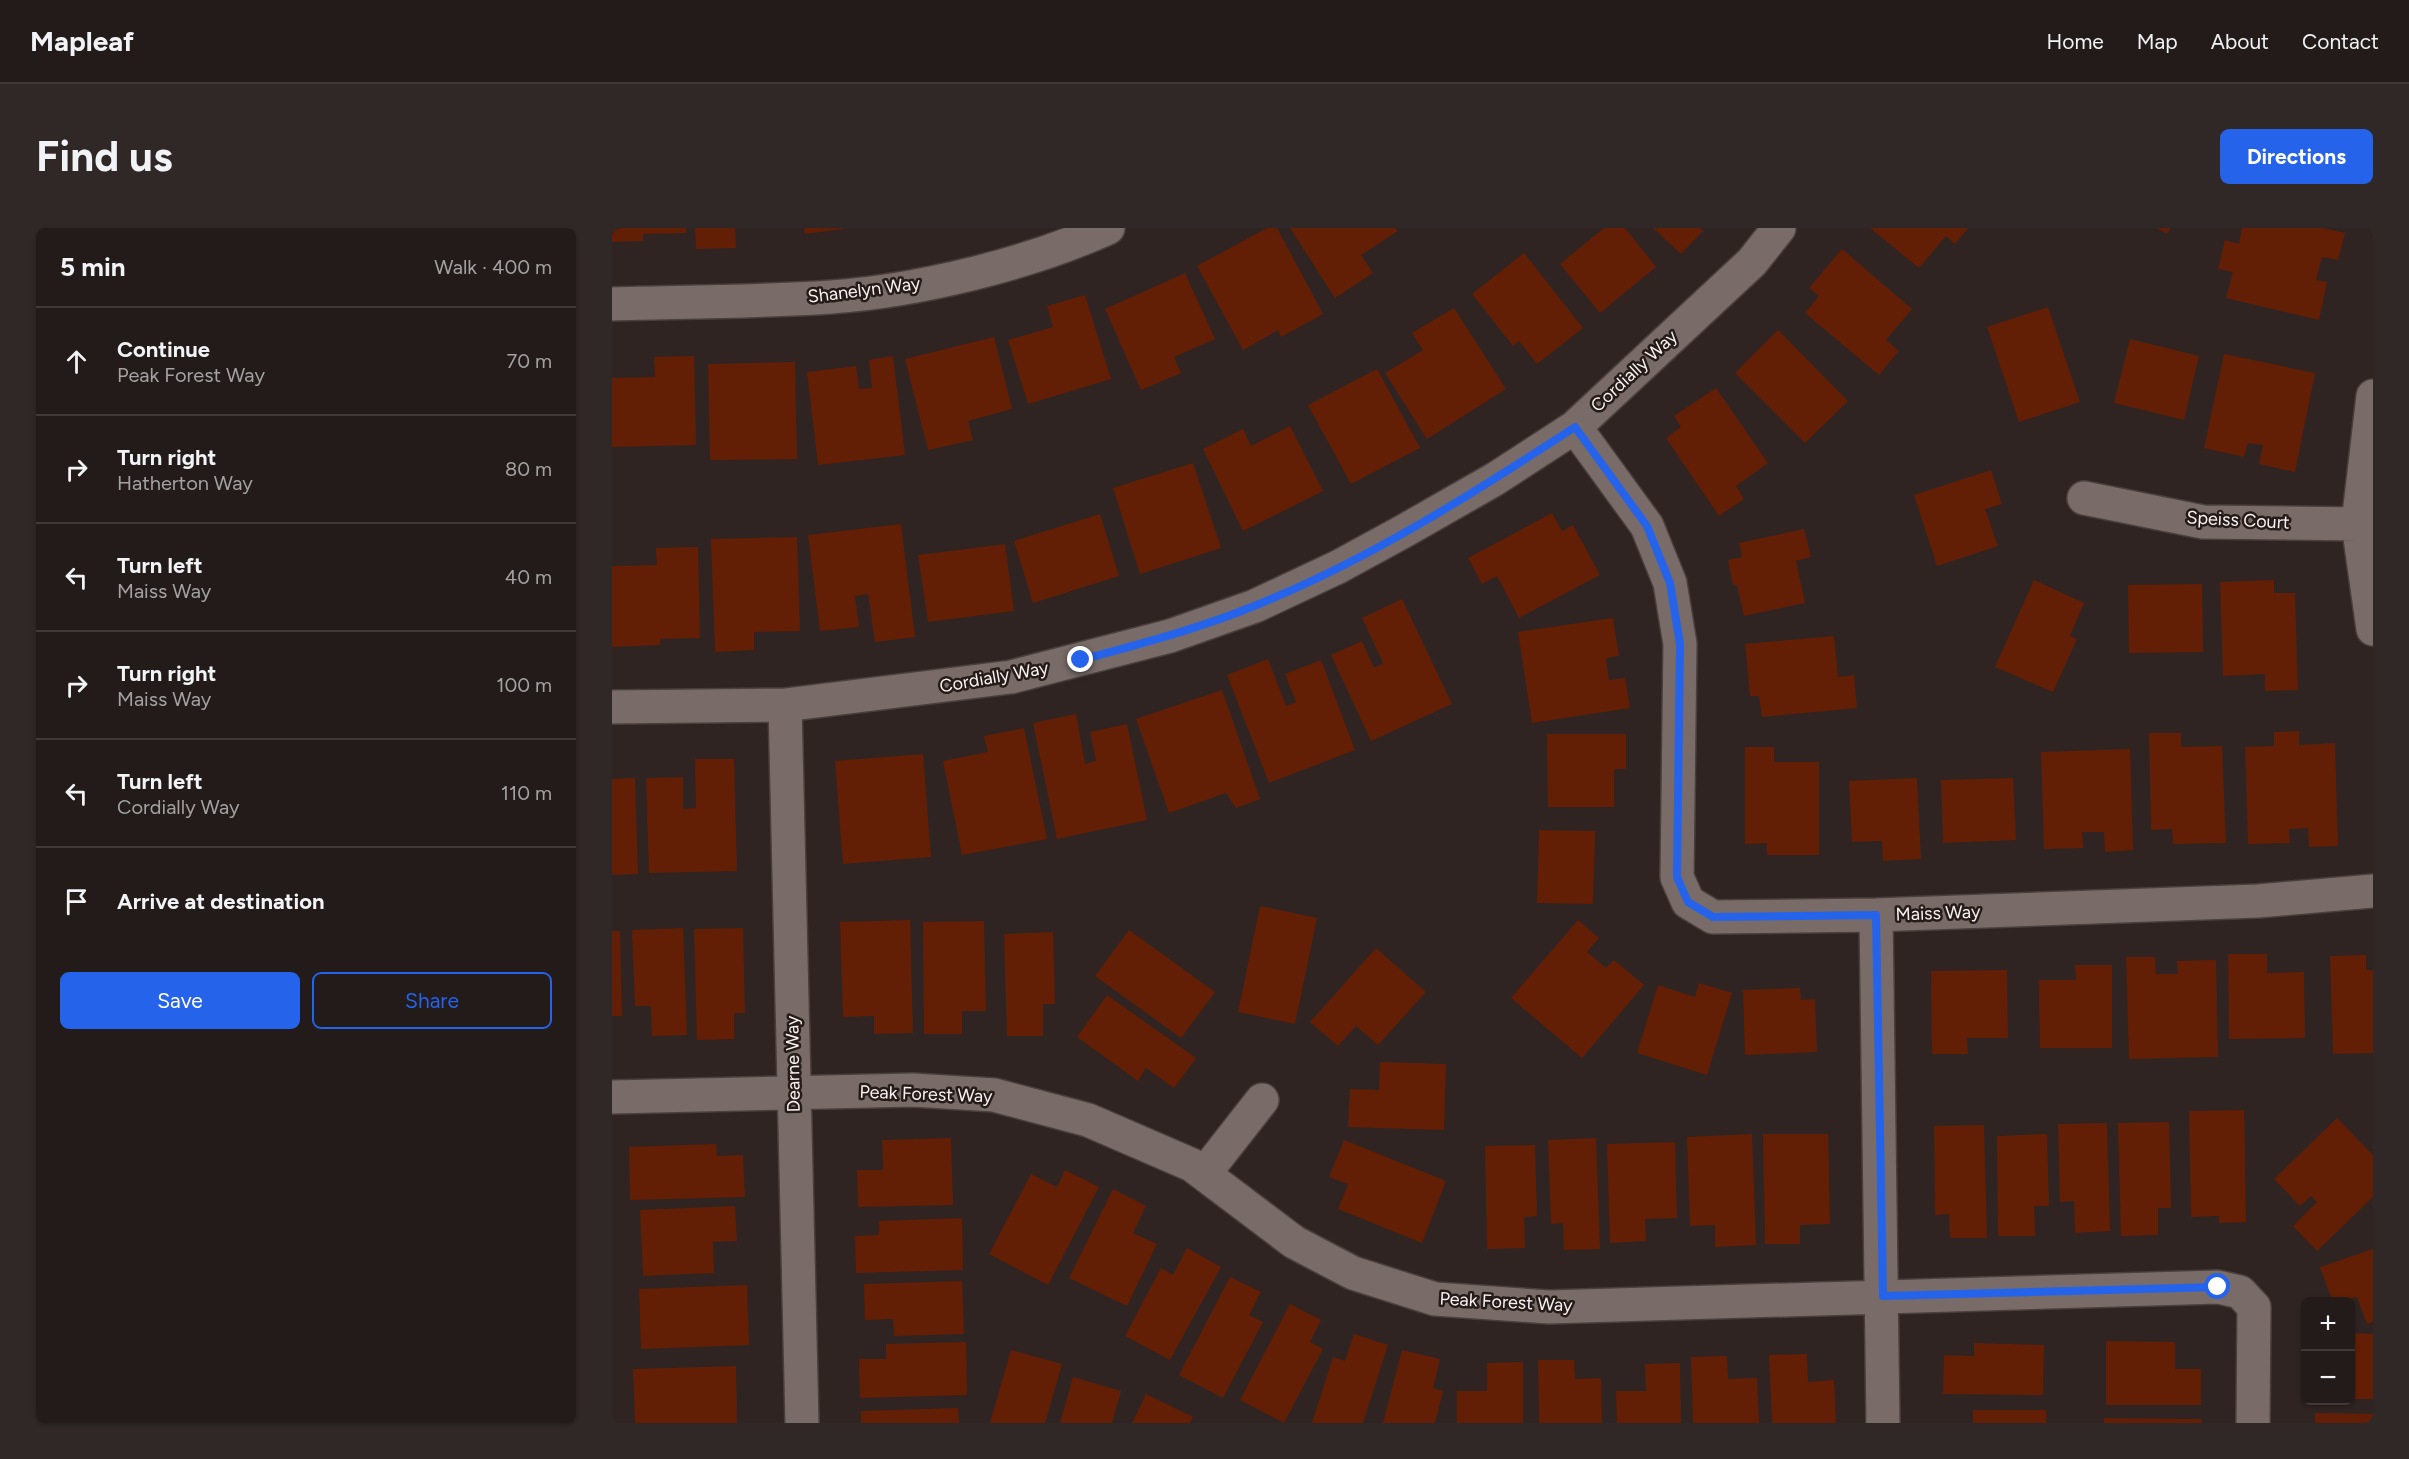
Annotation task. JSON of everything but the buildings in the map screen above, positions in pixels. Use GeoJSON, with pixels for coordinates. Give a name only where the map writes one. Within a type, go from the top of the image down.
{"type":"FeatureCollection","features":[{"type":"Feature","properties":{"kind":"street","name":"Shanelyn Way"},"geometry":{"type":"LineString","coordinates":[[612,304],[832,297],[911,286],[981,271],[1084,239],[1108,228]]}},
{"type":"Feature","properties":{"kind":"street","name":"Cordially Way"},"geometry":{"type":"LineString","coordinates":[[612,707],[785,705],[1011,677],[1170,636],[1244,610],[1338,567],[1495,479],[1575,427],[1752,262],[1779,228]]}},
{"type":"Feature","properties":{"kind":"street"},"geometry":{"type":"LineString","coordinates":[[2373,396],[2358,524],[2373,629]]}},
{"type":"Feature","properties":{"kind":"street","name":"Maiss Way"},"geometry":{"type":"LineString","coordinates":[[1575,427],[1647,526],[1670,583],[1680,644],[1677,877],[1688,902],[1713,917],[1876,915],[2258,901],[2373,891]]}},
{"type":"Feature","properties":{"kind":"street","name":"Speiss Court"},"geometry":{"type":"LineString","coordinates":[[2084,498],[2204,522],[2358,524]]}},
{"type":"Feature","properties":{"kind":"street","name":"Dearne Way"},"geometry":{"type":"LineString","coordinates":[[785,705],[802,1423]]}},
{"type":"Feature","properties":{"kind":"street"},"geometry":{"type":"LineString","coordinates":[[1876,915],[1883,1423]]}},
{"type":"Feature","properties":{"kind":"street","name":"Peak Forest Way"},"geometry":{"type":"LineString","coordinates":[[612,1097],[912,1090],[994,1095],[1088,1120],[1192,1165],[1294,1242],[1353,1273],[1435,1299],[1549,1307],[2218,1287],[2241,1292],[2254,1307],[2253,1423]]}},
{"type":"Feature","properties":{"kind":"street"},"geometry":{"type":"LineString","coordinates":[[1204,1174],[1262,1100]]}},
{"type":"Feature","properties":{"kind":"route"},"geometry":{"type":"LineString","coordinates":[[1081,660],[1170,636],[1255,606],[1338,567],[1495,479],[1575,427],[1647,526],[1670,583],[1680,644],[1677,877],[1688,902],[1713,917],[1876,915],[1883,1296],[2218,1287]]}}]}
